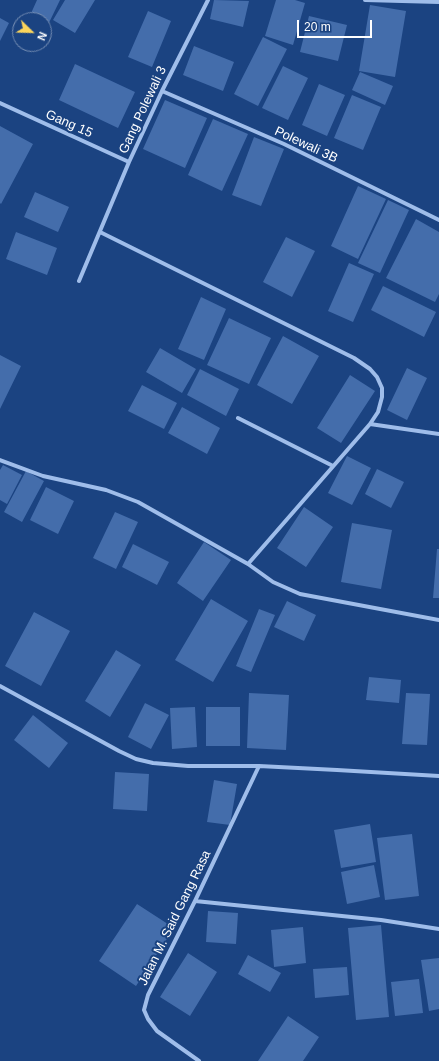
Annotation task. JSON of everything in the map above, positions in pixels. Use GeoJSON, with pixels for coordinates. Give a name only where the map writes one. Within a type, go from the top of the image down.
{"type":"FeatureCollection","features":[{"type":"Feature","properties":{"kind":"street","name":"Gang Polewali 3"},"geometry":{"type":"LineString","coordinates":[[79,281],[162,91],[208,0]]}},
{"type":"Feature","properties":{"kind":"street"},"geometry":{"type":"LineString","coordinates":[[365,0],[439,2]]}},
{"type":"Feature","properties":{"kind":"street","name":"Polewali 3B"},"geometry":{"type":"LineString","coordinates":[[162,91],[284,144],[439,220]]}},
{"type":"Feature","properties":{"kind":"street","name":"Gang 15"},"geometry":{"type":"LineString","coordinates":[[0,103],[130,162]]}},
{"type":"Feature","properties":{"kind":"street"},"geometry":{"type":"LineString","coordinates":[[100,232],[354,358],[370,369],[377,377],[382,388],[382,398],[378,412],[370,424],[248,564]]}},
{"type":"Feature","properties":{"kind":"street"},"geometry":{"type":"LineString","coordinates":[[238,418],[333,466]]}},
{"type":"Feature","properties":{"kind":"street"},"geometry":{"type":"LineString","coordinates":[[370,424],[439,434]]}},
{"type":"Feature","properties":{"kind":"street"},"geometry":{"type":"LineString","coordinates":[[0,460],[42,476],[106,490],[138,502],[248,564],[273,582],[300,594],[439,620]]}},
{"type":"Feature","properties":{"kind":"street"},"geometry":{"type":"LineString","coordinates":[[0,686],[136,759],[153,763],[188,766],[258,766],[439,776]]}},
{"type":"Feature","properties":{"kind":"street","name":"Jalan M. Said Gang Rasa"},"geometry":{"type":"LineString","coordinates":[[199,1061],[156,1031],[144,1010],[148,995],[195,901],[258,766]]}},
{"type":"Feature","properties":{"kind":"street"},"geometry":{"type":"LineString","coordinates":[[195,901],[381,920],[439,929]]}},
{"type":"Feature","properties":{"kind":"building"},"geometry":{"type":"Polygon","coordinates":[[[37,0],[60,0],[52,17],[52,12],[32,12],[37,0]]]}},
{"type":"Feature","properties":{"kind":"building"},"geometry":{"type":"Polygon","coordinates":[[[65,0],[95,0],[75,33],[53,20],[65,0]]]}},
{"type":"Feature","properties":{"kind":"building"},"geometry":{"type":"Polygon","coordinates":[[[214,0],[249,1],[243,27],[210,19],[214,0]]]}},
{"type":"Feature","properties":{"kind":"building"},"geometry":{"type":"Polygon","coordinates":[[[276,0],[295,0],[305,3],[293,45],[265,36],[276,0]]]}},
{"type":"Feature","properties":{"kind":"building"},"geometry":{"type":"Polygon","coordinates":[[[370,5],[406,11],[395,77],[359,71],[370,5]]]}},
{"type":"Feature","properties":{"kind":"building"},"geometry":{"type":"Polygon","coordinates":[[[148,11],[171,21],[152,67],[128,57],[148,11]]]}},
{"type":"Feature","properties":{"kind":"building"},"geometry":{"type":"Polygon","coordinates":[[[309,16],[347,25],[338,61],[300,52],[309,16]]]}},
{"type":"Feature","properties":{"kind":"building"},"geometry":{"type":"Polygon","coordinates":[[[0,18],[9,23],[0,41],[0,18]]]}},
{"type":"Feature","properties":{"kind":"building"},"geometry":{"type":"Polygon","coordinates":[[[263,37],[287,49],[258,106],[234,94],[263,37]]]}},
{"type":"Feature","properties":{"kind":"building"},"geometry":{"type":"Polygon","coordinates":[[[194,46],[234,62],[223,91],[183,75],[194,46]]]}},
{"type":"Feature","properties":{"kind":"building"},"geometry":{"type":"Polygon","coordinates":[[[75,64],[135,92],[118,128],[59,100],[75,64]]]}},
{"type":"Feature","properties":{"kind":"building"},"geometry":{"type":"Polygon","coordinates":[[[283,66],[308,78],[288,120],[262,108],[283,66]]]}},
{"type":"Feature","properties":{"kind":"building"},"geometry":{"type":"Polygon","coordinates":[[[360,72],[393,86],[385,105],[352,90],[360,72]]]}},
{"type":"Feature","properties":{"kind":"building"},"geometry":{"type":"Polygon","coordinates":[[[319,84],[345,95],[327,136],[302,125],[319,84]]]}},
{"type":"Feature","properties":{"kind":"building"},"geometry":{"type":"Polygon","coordinates":[[[352,95],[381,107],[363,150],[334,138],[352,95]]]}},
{"type":"Feature","properties":{"kind":"building"},"geometry":{"type":"Polygon","coordinates":[[[165,100],[207,118],[185,168],[143,149],[165,100]]]}},
{"type":"Feature","properties":{"kind":"building"},"geometry":{"type":"Polygon","coordinates":[[[213,119],[248,134],[222,191],[188,175],[213,119]]]}},
{"type":"Feature","properties":{"kind":"building"},"geometry":{"type":"Polygon","coordinates":[[[0,126],[33,144],[1,204],[0,203],[0,126]]]}},
{"type":"Feature","properties":{"kind":"building"},"geometry":{"type":"Polygon","coordinates":[[[254,137],[284,149],[261,206],[232,195],[254,137]]]}},
{"type":"Feature","properties":{"kind":"building"},"geometry":{"type":"Polygon","coordinates":[[[358,186],[386,199],[358,259],[331,246],[358,186]]]}},
{"type":"Feature","properties":{"kind":"building"},"geometry":{"type":"Polygon","coordinates":[[[35,192],[69,207],[58,232],[24,217],[35,192]]]}},
{"type":"Feature","properties":{"kind":"building"},"geometry":{"type":"Polygon","coordinates":[[[388,200],[409,210],[380,273],[358,263],[388,200]]]}},
{"type":"Feature","properties":{"kind":"building"},"geometry":{"type":"Polygon","coordinates":[[[416,219],[439,232],[439,294],[435,302],[386,278],[416,219]]]}},
{"type":"Feature","properties":{"kind":"building"},"geometry":{"type":"Polygon","coordinates":[[[16,232],[57,248],[47,275],[6,259],[16,232]]]}},
{"type":"Feature","properties":{"kind":"building"},"geometry":{"type":"Polygon","coordinates":[[[286,237],[315,251],[292,297],[263,282],[286,237]]]}},
{"type":"Feature","properties":{"kind":"building"},"geometry":{"type":"Polygon","coordinates":[[[349,263],[374,274],[353,322],[328,311],[349,263]]]}},
{"type":"Feature","properties":{"kind":"building"},"geometry":{"type":"Polygon","coordinates":[[[383,286],[436,312],[424,337],[371,310],[383,286]]]}},
{"type":"Feature","properties":{"kind":"building"},"geometry":{"type":"Polygon","coordinates":[[[201,297],[226,309],[204,360],[178,349],[201,297]]]}},
{"type":"Feature","properties":{"kind":"building"},"geometry":{"type":"Polygon","coordinates":[[[229,318],[271,338],[249,384],[207,365],[229,318]]]}},
{"type":"Feature","properties":{"kind":"building"},"geometry":{"type":"Polygon","coordinates":[[[283,336],[319,356],[292,404],[257,385],[283,336]]]}},
{"type":"Feature","properties":{"kind":"building"},"geometry":{"type":"Polygon","coordinates":[[[160,348],[196,369],[182,393],[146,372],[160,348]]]}},
{"type":"Feature","properties":{"kind":"building"},"geometry":{"type":"Polygon","coordinates":[[[0,355],[21,366],[0,409],[0,355]]]}},
{"type":"Feature","properties":{"kind":"building"},"geometry":{"type":"Polygon","coordinates":[[[407,368],[427,378],[407,420],[387,410],[407,368]]]}},
{"type":"Feature","properties":{"kind":"building"},"geometry":{"type":"Polygon","coordinates":[[[200,369],[239,389],[226,416],[187,395],[200,369]]]}},
{"type":"Feature","properties":{"kind":"building"},"geometry":{"type":"Polygon","coordinates":[[[350,375],[375,391],[341,443],[317,428],[350,375]]]}},
{"type":"Feature","properties":{"kind":"building"},"geometry":{"type":"Polygon","coordinates":[[[142,385],[177,403],[164,429],[128,411],[142,385]]]}},
{"type":"Feature","properties":{"kind":"building"},"geometry":{"type":"Polygon","coordinates":[[[182,407],[220,428],[207,454],[168,433],[182,407]]]}},
{"type":"Feature","properties":{"kind":"building"},"geometry":{"type":"Polygon","coordinates":[[[347,456],[371,468],[352,505],[328,493],[347,456]]]}},
{"type":"Feature","properties":{"kind":"building"},"geometry":{"type":"Polygon","coordinates":[[[3,465],[22,475],[7,504],[0,500],[0,470],[3,465]]]}},
{"type":"Feature","properties":{"kind":"building"},"geometry":{"type":"Polygon","coordinates":[[[377,469],[404,482],[391,508],[365,494],[377,469]]]}},
{"type":"Feature","properties":{"kind":"building"},"geometry":{"type":"Polygon","coordinates":[[[26,471],[44,481],[22,522],[4,512],[26,471]]]}},
{"type":"Feature","properties":{"kind":"building"},"geometry":{"type":"Polygon","coordinates":[[[46,487],[74,501],[58,534],[30,520],[46,487]]]}},
{"type":"Feature","properties":{"kind":"building"},"geometry":{"type":"Polygon","coordinates":[[[304,507],[333,527],[306,567],[277,548],[304,507]]]}},
{"type":"Feature","properties":{"kind":"building"},"geometry":{"type":"Polygon","coordinates":[[[115,512],[138,522],[116,569],[93,558],[115,512]]]}},
{"type":"Feature","properties":{"kind":"building"},"geometry":{"type":"Polygon","coordinates":[[[352,523],[392,530],[381,589],[341,582],[352,523]]]}},
{"type":"Feature","properties":{"kind":"building"},"geometry":{"type":"Polygon","coordinates":[[[204,542],[231,560],[203,601],[177,583],[204,542]]]}},
{"type":"Feature","properties":{"kind":"building"},"geometry":{"type":"Polygon","coordinates":[[[133,544],[169,562],[157,585],[122,567],[133,544]]]}},
{"type":"Feature","properties":{"kind":"building"},"geometry":{"type":"Polygon","coordinates":[[[437,549],[439,549],[439,598],[433,598],[437,549]]]}},
{"type":"Feature","properties":{"kind":"building"},"geometry":{"type":"Polygon","coordinates":[[[211,599],[248,621],[213,682],[175,660],[211,599]]]}},
{"type":"Feature","properties":{"kind":"building"},"geometry":{"type":"Polygon","coordinates":[[[287,601],[316,615],[304,641],[274,627],[287,601]]]}},
{"type":"Feature","properties":{"kind":"building"},"geometry":{"type":"Polygon","coordinates":[[[259,609],[275,615],[251,672],[236,666],[259,609]]]}},
{"type":"Feature","properties":{"kind":"building"},"geometry":{"type":"Polygon","coordinates":[[[34,612],[70,631],[41,686],[5,666],[34,612]]]}},
{"type":"Feature","properties":{"kind":"building"},"geometry":{"type":"Polygon","coordinates":[[[116,650],[141,665],[110,717],[85,701],[116,650]]]}},
{"type":"Feature","properties":{"kind":"building"},"geometry":{"type":"Polygon","coordinates":[[[369,677],[401,680],[399,703],[366,700],[369,677]]]}},
{"type":"Feature","properties":{"kind":"building"},"geometry":{"type":"Polygon","coordinates":[[[249,693],[289,695],[286,750],[247,748],[249,693]]]}},
{"type":"Feature","properties":{"kind":"building"},"geometry":{"type":"Polygon","coordinates":[[[406,693],[430,694],[427,745],[402,744],[406,693]]]}},
{"type":"Feature","properties":{"kind":"building"},"geometry":{"type":"Polygon","coordinates":[[[145,703],[169,715],[151,749],[128,737],[145,703]]]}},
{"type":"Feature","properties":{"kind":"building"},"geometry":{"type":"Polygon","coordinates":[[[195,707],[197,747],[172,749],[170,708],[195,707]]]}},
{"type":"Feature","properties":{"kind":"building"},"geometry":{"type":"Polygon","coordinates":[[[206,707],[240,707],[240,746],[206,746],[206,707]]]}},
{"type":"Feature","properties":{"kind":"building"},"geometry":{"type":"Polygon","coordinates":[[[33,715],[68,743],[49,768],[14,740],[33,715]]]}},
{"type":"Feature","properties":{"kind":"building"},"geometry":{"type":"Polygon","coordinates":[[[115,772],[149,774],[147,811],[113,809],[115,772]]]}},
{"type":"Feature","properties":{"kind":"building"},"geometry":{"type":"Polygon","coordinates":[[[214,780],[237,784],[230,825],[207,822],[214,780]]]}},
{"type":"Feature","properties":{"kind":"building"},"geometry":{"type":"Polygon","coordinates":[[[370,824],[376,862],[341,868],[334,830],[370,824]]]}},
{"type":"Feature","properties":{"kind":"building"},"geometry":{"type":"Polygon","coordinates":[[[412,834],[419,896],[385,900],[377,838],[412,834]]]}},
{"type":"Feature","properties":{"kind":"building"},"geometry":{"type":"Polygon","coordinates":[[[374,865],[380,897],[347,904],[341,872],[374,865]]]}},
{"type":"Feature","properties":{"kind":"building"},"geometry":{"type":"Polygon","coordinates":[[[137,904],[174,928],[136,986],[99,961],[137,904]]]}},
{"type":"Feature","properties":{"kind":"building"},"geometry":{"type":"Polygon","coordinates":[[[208,911],[238,913],[236,944],[206,942],[208,911]]]}},
{"type":"Feature","properties":{"kind":"building"},"geometry":{"type":"Polygon","coordinates":[[[381,925],[389,1017],[356,1020],[348,928],[381,925]]]}},
{"type":"Feature","properties":{"kind":"building"},"geometry":{"type":"Polygon","coordinates":[[[303,927],[306,963],[274,967],[271,930],[303,927]]]}},
{"type":"Feature","properties":{"kind":"building"},"geometry":{"type":"Polygon","coordinates":[[[188,953],[217,972],[190,1016],[160,997],[188,953]]]}},
{"type":"Feature","properties":{"kind":"building"},"geometry":{"type":"Polygon","coordinates":[[[248,955],[281,973],[270,992],[238,974],[248,955]]]}},
{"type":"Feature","properties":{"kind":"building"},"geometry":{"type":"Polygon","coordinates":[[[439,958],[439,1009],[429,1011],[421,960],[439,958]]]}},
{"type":"Feature","properties":{"kind":"building"},"geometry":{"type":"Polygon","coordinates":[[[347,967],[349,995],[315,998],[313,969],[347,967]]]}},
{"type":"Feature","properties":{"kind":"building"},"geometry":{"type":"Polygon","coordinates":[[[419,979],[423,1013],[395,1016],[391,982],[419,979]]]}},
{"type":"Feature","properties":{"kind":"building"},"geometry":{"type":"Polygon","coordinates":[[[288,1016],[319,1037],[303,1061],[258,1061],[288,1016]]]}}]}
